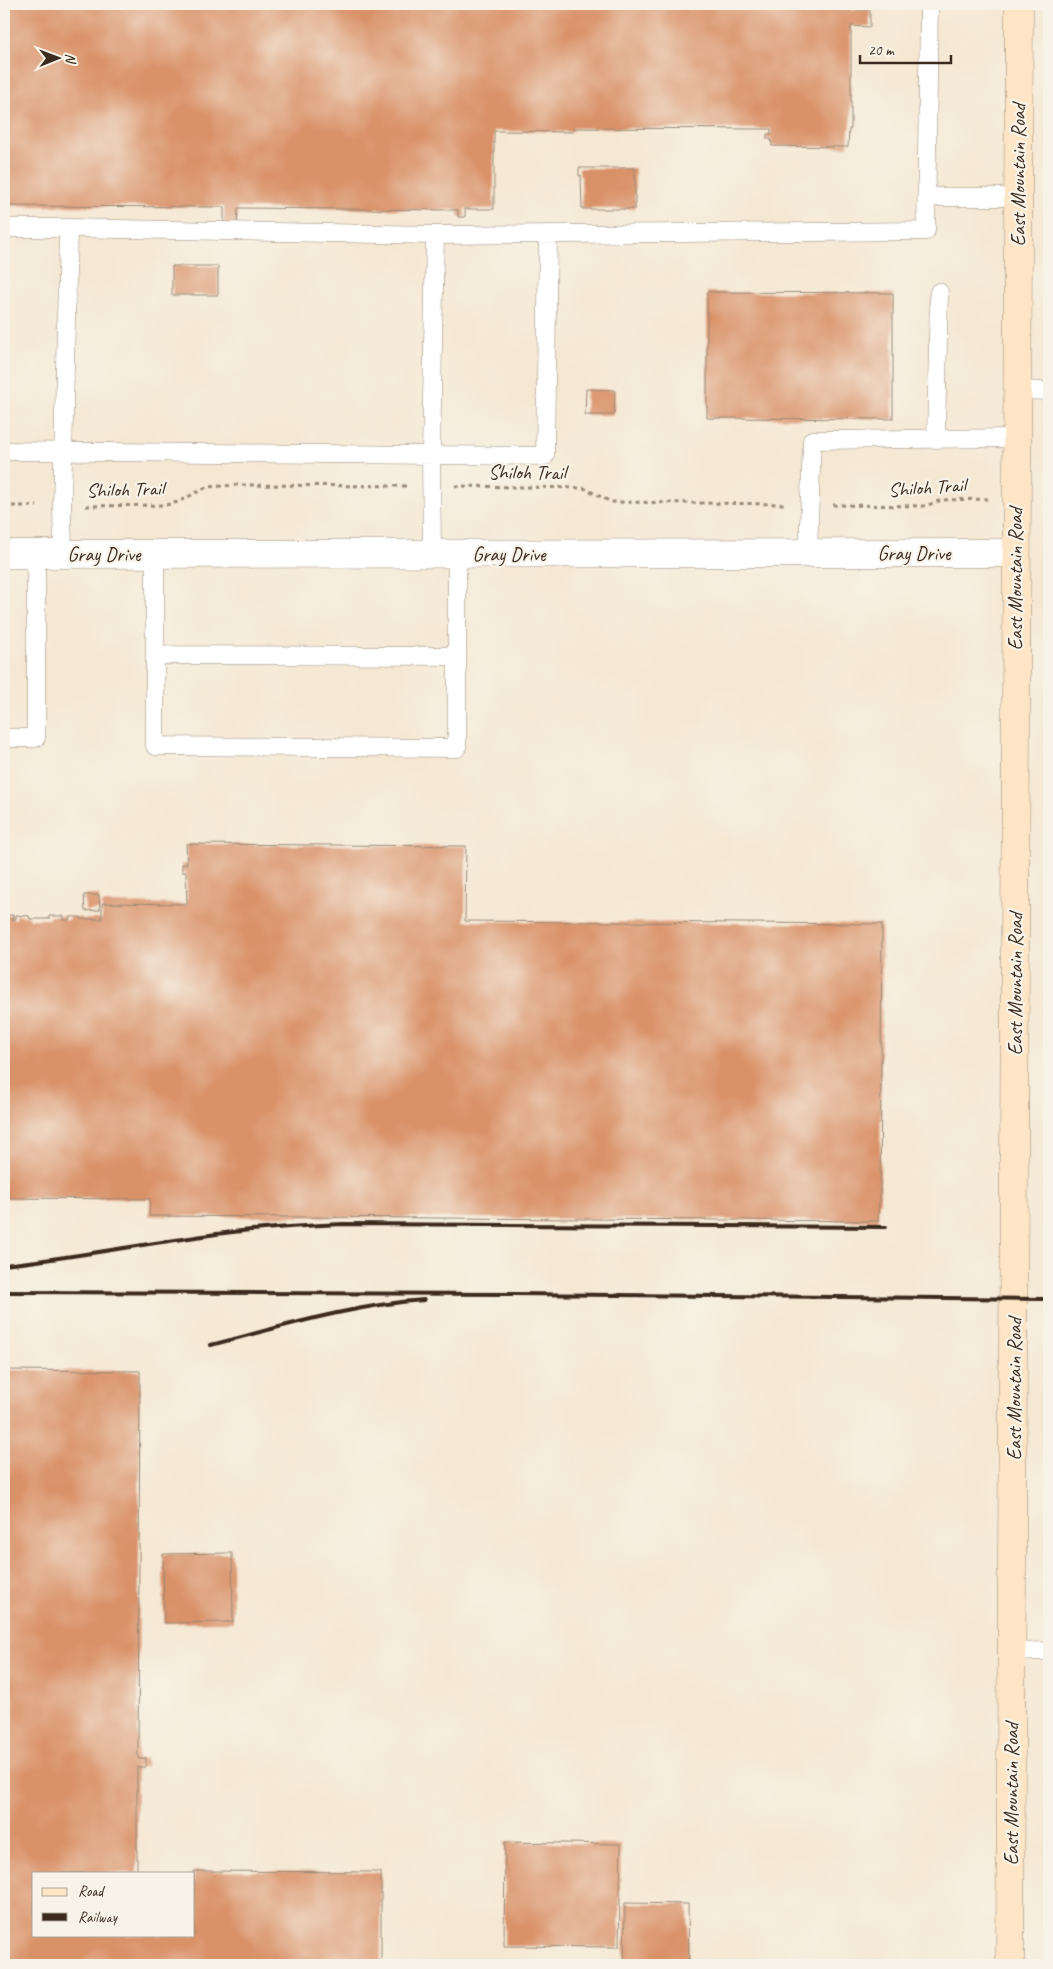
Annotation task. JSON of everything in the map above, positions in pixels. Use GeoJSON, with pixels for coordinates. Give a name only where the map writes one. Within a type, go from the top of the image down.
{"type":"FeatureCollection","features":[{"type":"Feature","properties":{"kind":"street","name":"East Mountain Road"},"geometry":{"type":"LineString","coordinates":[[1010,1965],[1015,1298],[1015,499],[1017,438],[1019,4]]}},
{"type":"Feature","properties":{"kind":"street","name":"Gray Drive"},"geometry":{"type":"LineString","coordinates":[[4,554],[1015,553]]}},
{"type":"Feature","properties":{"kind":"lane"},"geometry":{"type":"LineString","coordinates":[[4,228],[435,235],[926,231],[929,4]]}},
{"type":"Feature","properties":{"kind":"lane"},"geometry":{"type":"LineString","coordinates":[[927,197],[1018,197]]}},
{"type":"Feature","properties":{"kind":"lane"},"geometry":{"type":"LineString","coordinates":[[63,554],[62,506],[68,228]]}},
{"type":"Feature","properties":{"kind":"lane"},"geometry":{"type":"LineString","coordinates":[[4,451],[545,456],[548,234]]}},
{"type":"Feature","properties":{"kind":"lane"},"geometry":{"type":"LineString","coordinates":[[155,554],[156,746],[457,748],[457,656],[444,554],[431,486],[435,235]]}},
{"type":"Feature","properties":{"kind":"lane"},"geometry":{"type":"LineString","coordinates":[[936,439],[939,292]]}},
{"type":"Feature","properties":{"kind":"lane"},"geometry":{"type":"LineString","coordinates":[[1017,390],[1049,391]]}},
{"type":"Feature","properties":{"kind":"lane"},"geometry":{"type":"LineString","coordinates":[[808,553],[812,440],[1017,438]]}},
{"type":"Feature","properties":{"kind":"lane"},"geometry":{"type":"LineString","coordinates":[[4,738],[36,738],[36,554]]}},
{"type":"Feature","properties":{"kind":"lane"},"geometry":{"type":"LineString","coordinates":[[155,655],[457,656]]}},
{"type":"Feature","properties":{"kind":"lane"},"geometry":{"type":"LineString","coordinates":[[1012,1652],[1049,1651]]}},
{"type":"Feature","properties":{"kind":"path","name":"Shiloh Trail"},"geometry":{"type":"LineString","coordinates":[[4,506],[166,505],[178,502],[207,487],[236,485],[584,488],[611,502],[925,506],[942,500],[962,498],[1015,499]]}},
{"type":"Feature","properties":{"kind":"building"},"geometry":{"type":"Polygon","coordinates":[[[4,4],[851,4],[851,10],[870,10],[870,27],[851,26],[851,129],[849,129],[848,147],[772,146],[771,139],[767,139],[767,134],[771,134],[771,129],[573,128],[573,132],[494,131],[494,209],[465,209],[465,217],[458,217],[458,210],[238,208],[237,227],[224,226],[224,207],[7,206],[8,213],[4,213],[4,4]]]}},
{"type":"Feature","properties":{"kind":"building"},"geometry":{"type":"Polygon","coordinates":[[[579,168],[635,168],[635,209],[582,209],[579,168]]]}},
{"type":"Feature","properties":{"kind":"building"},"geometry":{"type":"Polygon","coordinates":[[[172,266],[218,266],[218,295],[172,295],[172,266]]]}},
{"type":"Feature","properties":{"kind":"building"},"geometry":{"type":"Polygon","coordinates":[[[707,292],[893,293],[893,419],[707,418],[707,292]]]}},
{"type":"Feature","properties":{"kind":"building"},"geometry":{"type":"Polygon","coordinates":[[[586,389],[615,390],[614,415],[585,415],[586,389]]]}},
{"type":"Feature","properties":{"kind":"building"},"geometry":{"type":"Polygon","coordinates":[[[186,844],[466,846],[465,921],[882,924],[880,1202],[878,1221],[149,1216],[150,1199],[4,1198],[4,915],[13,915],[12,919],[16,919],[16,915],[29,916],[30,919],[49,919],[49,916],[64,916],[64,920],[69,920],[70,917],[102,919],[102,903],[187,904],[186,872],[182,872],[182,864],[187,864],[186,844]]]}},
{"type":"Feature","properties":{"kind":"building"},"geometry":{"type":"Polygon","coordinates":[[[84,895],[99,895],[100,910],[85,911],[84,895]]]}},
{"type":"Feature","properties":{"kind":"building"},"geometry":{"type":"Polygon","coordinates":[[[4,1370],[140,1371],[138,1759],[146,1758],[146,1767],[137,1767],[137,1872],[32,1872],[32,1936],[195,1936],[194,1871],[381,1872],[381,1965],[4,1965],[4,1370]]]}},
{"type":"Feature","properties":{"kind":"building"},"geometry":{"type":"Polygon","coordinates":[[[232,1553],[233,1622],[164,1623],[163,1554],[232,1553]]]}},
{"type":"Feature","properties":{"kind":"building"},"geometry":{"type":"Polygon","coordinates":[[[505,1842],[621,1844],[619,1947],[504,1946],[505,1842]]]}},
{"type":"Feature","properties":{"kind":"building"},"geometry":{"type":"Polygon","coordinates":[[[625,1903],[688,1904],[689,1965],[624,1964],[625,1903]]]}},
{"type":"Feature","properties":{"kind":"railway"},"geometry":{"type":"LineString","coordinates":[[4,1265],[238,1231],[343,1224],[886,1227]]}},
{"type":"Feature","properties":{"kind":"railway"},"geometry":{"type":"LineString","coordinates":[[4,1292],[1049,1299]]}},
{"type":"Feature","properties":{"kind":"railway"},"geometry":{"type":"LineString","coordinates":[[211,1345],[343,1312],[424,1300]]}}]}
